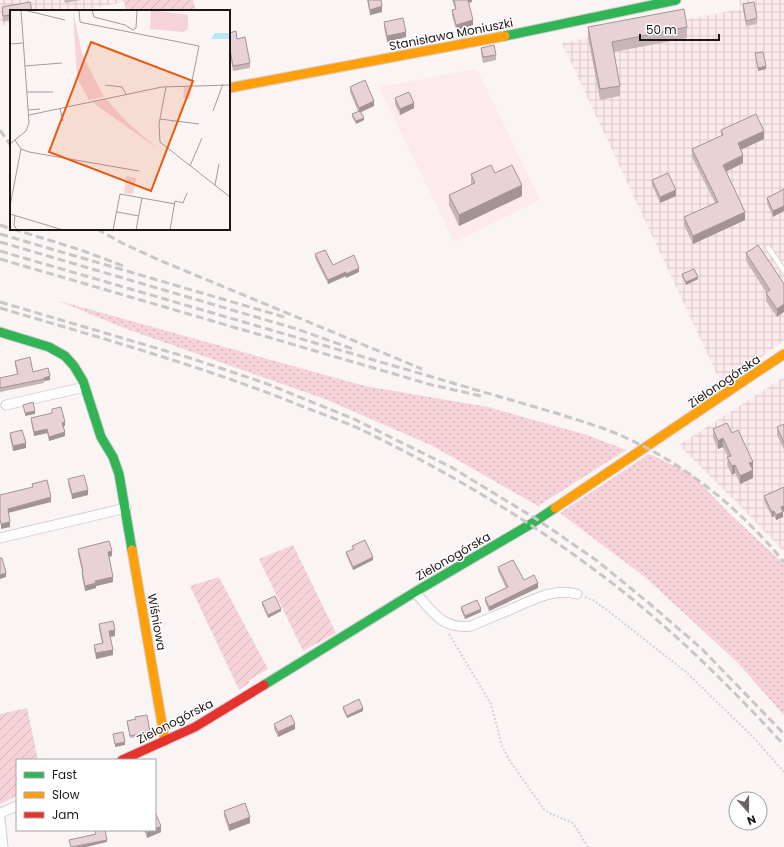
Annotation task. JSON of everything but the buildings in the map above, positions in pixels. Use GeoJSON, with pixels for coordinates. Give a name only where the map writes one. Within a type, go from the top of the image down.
{"type":"FeatureCollection","features":[{"type":"Feature","properties":{"kind":"street","name":"Stanisława Moniuszki"},"geometry":{"type":"LineString","coordinates":[[230,88],[493,38],[676,0]]}},
{"type":"Feature","properties":{"kind":"street","name":"Wiśniowa"},"geometry":{"type":"LineString","coordinates":[[0,332],[49,346],[65,356],[74,366],[85,387],[101,437],[113,457],[119,474],[165,741]]}},
{"type":"Feature","properties":{"kind":"street","name":"Zielonogórska"},"geometry":{"type":"LineString","coordinates":[[124,759],[195,727],[415,592],[531,524],[784,354]]}},
{"type":"Feature","properties":{"kind":"street"},"geometry":{"type":"LineString","coordinates":[[6,405],[85,387]]}},
{"type":"Feature","properties":{"kind":"street"},"geometry":{"type":"LineString","coordinates":[[0,538],[126,508]]}},
{"type":"Feature","properties":{"kind":"street"},"geometry":{"type":"LineString","coordinates":[[415,592],[438,618],[452,626],[471,626],[544,595],[557,592],[571,592],[577,594]]}},
{"type":"Feature","properties":{"kind":"street"},"geometry":{"type":"LineString","coordinates":[[0,813],[16,806]]}},
{"type":"Feature","properties":{"kind":"street"},"geometry":{"type":"LineString","coordinates":[[0,818],[3,847]]}},
{"type":"Feature","properties":{"kind":"lane"},"geometry":{"type":"LineString","coordinates":[[768,247],[784,271]]}},
{"type":"Feature","properties":{"kind":"path"},"geometry":{"type":"LineString","coordinates":[[577,594],[593,600],[607,610],[686,672],[752,736],[784,772]]}},
{"type":"Feature","properties":{"kind":"path"},"geometry":{"type":"LineString","coordinates":[[438,618],[466,660],[491,704],[502,746],[510,761],[545,811],[573,823],[588,847]]}},
{"type":"Feature","properties":{"kind":"shaded area"},"geometry":{"type":"Polygon","coordinates":[[[0,0],[124,0],[124,2],[83,10],[10,10],[10,24],[0,26],[0,0]]]}},
{"type":"Feature","properties":{"kind":"shaded area"},"geometry":{"type":"Polygon","coordinates":[[[124,0],[193,0],[196,10],[126,10],[124,0]]]}},
{"type":"Feature","properties":{"kind":"shaded area"},"geometry":{"type":"Polygon","coordinates":[[[739,0],[784,0],[784,341],[722,385],[562,43],[741,9],[739,0]]]}},
{"type":"Feature","properties":{"kind":"shaded area"},"geometry":{"type":"Polygon","coordinates":[[[477,69],[540,200],[454,242],[379,87],[477,69]]]}},
{"type":"Feature","properties":{"kind":"shaded area"},"geometry":{"type":"Polygon","coordinates":[[[59,301],[365,386],[488,407],[587,435],[626,450],[538,506],[433,446],[325,399],[124,328],[59,301]]]}},
{"type":"Feature","properties":{"kind":"shaded area"},"geometry":{"type":"Polygon","coordinates":[[[784,377],[784,552],[679,445],[784,377]]]}},
{"type":"Feature","properties":{"kind":"shaded area"},"geometry":{"type":"Polygon","coordinates":[[[649,454],[690,473],[731,515],[784,564],[784,715],[738,663],[645,577],[560,513],[649,454]]]}},
{"type":"Feature","properties":{"kind":"shaded area"},"geometry":{"type":"Polygon","coordinates":[[[293,545],[336,633],[303,651],[259,559],[293,545]]]}},
{"type":"Feature","properties":{"kind":"shaded area"},"geometry":{"type":"Polygon","coordinates":[[[219,577],[268,669],[249,680],[249,683],[239,690],[190,586],[219,577]]]}},
{"type":"Feature","properties":{"kind":"shaded area"},"geometry":{"type":"Polygon","coordinates":[[[27,708],[38,759],[16,759],[16,796],[0,804],[0,714],[27,708]]]}},
{"type":"Feature","properties":{"kind":"railway"},"geometry":{"type":"LineString","coordinates":[[0,130],[10,145]]}},
{"type":"Feature","properties":{"kind":"railway"},"geometry":{"type":"LineString","coordinates":[[0,225],[10,229]]}},
{"type":"Feature","properties":{"kind":"railway"},"geometry":{"type":"LineString","coordinates":[[16,230],[81,250],[126,267]]}},
{"type":"Feature","properties":{"kind":"railway"},"geometry":{"type":"LineString","coordinates":[[99,230],[122,243],[159,260],[422,369]]}},
{"type":"Feature","properties":{"kind":"railway"},"geometry":{"type":"LineString","coordinates":[[0,234],[284,317]]}},
{"type":"Feature","properties":{"kind":"railway"},"geometry":{"type":"LineString","coordinates":[[0,242],[297,329],[353,349]]}},
{"type":"Feature","properties":{"kind":"railway"},"geometry":{"type":"LineString","coordinates":[[0,251],[599,427],[646,447],[690,474],[730,506],[784,562]]}},
{"type":"Feature","properties":{"kind":"railway"},"geometry":{"type":"LineString","coordinates":[[0,259],[432,385],[481,396]]}},
{"type":"Feature","properties":{"kind":"railway"},"geometry":{"type":"LineString","coordinates":[[0,302],[190,358],[265,383],[354,419],[451,467],[538,520],[596,560],[702,649],[784,734]]}},
{"type":"Feature","properties":{"kind":"railway"},"geometry":{"type":"LineString","coordinates":[[0,308],[195,367],[233,380],[364,431],[423,461],[481,494],[538,530],[565,548],[618,588],[643,608],[716,674],[784,745]]}},
{"type":"Feature","properties":{"kind":"traffic: fast"},"geometry":{"type":"LineString","coordinates":[[505,36],[676,0]]}},
{"type":"Feature","properties":{"kind":"traffic: fast"},"geometry":{"type":"LineString","coordinates":[[0,332],[49,347],[65,356],[74,366],[83,381],[101,437],[113,457],[119,474],[132,550]]}},
{"type":"Feature","properties":{"kind":"traffic: fast"},"geometry":{"type":"LineString","coordinates":[[264,685],[555,508]]}},
{"type":"Feature","properties":{"kind":"traffic: slow"},"geometry":{"type":"LineString","coordinates":[[230,88],[505,36]]}},
{"type":"Feature","properties":{"kind":"traffic: slow"},"geometry":{"type":"LineString","coordinates":[[555,508],[784,354]]}},
{"type":"Feature","properties":{"kind":"traffic: slow"},"geometry":{"type":"LineString","coordinates":[[132,550],[165,741]]}},
{"type":"Feature","properties":{"kind":"traffic: jam"},"geometry":{"type":"LineString","coordinates":[[124,759],[195,727],[264,685]]}}]}
